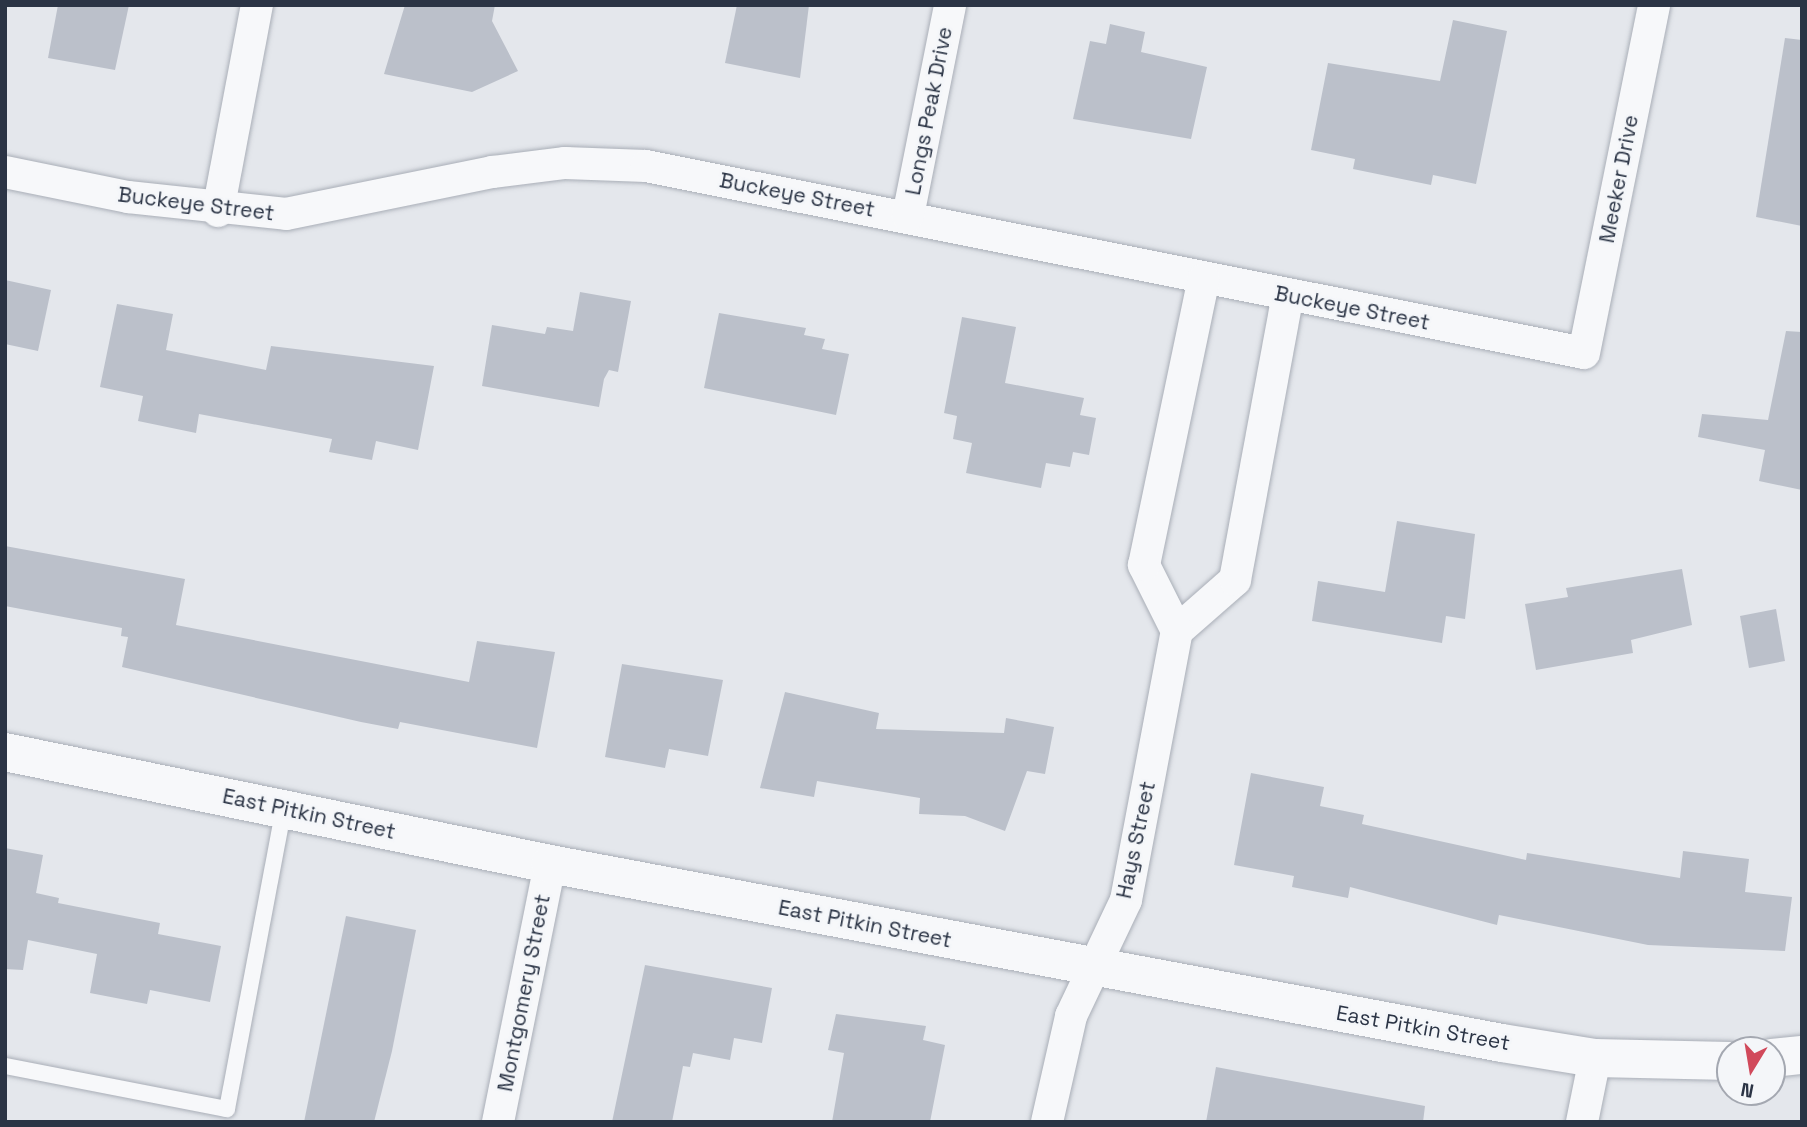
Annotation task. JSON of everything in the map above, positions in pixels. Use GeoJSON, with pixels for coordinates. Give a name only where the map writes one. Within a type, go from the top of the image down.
{"type":"FeatureCollection","features":[{"type":"Feature","properties":{"kind":"street"},"geometry":{"type":"LineString","coordinates":[[219,211],[257,5]]}},
{"type":"Feature","properties":{"kind":"street","name":"Longs Peak Drive"},"geometry":{"type":"LineString","coordinates":[[908,216],[950,5]]}},
{"type":"Feature","properties":{"kind":"street","name":"Meeker Drive"},"geometry":{"type":"LineString","coordinates":[[1584,353],[1654,5]]}},
{"type":"Feature","properties":{"kind":"street","name":"Buckeye Street"},"geometry":{"type":"LineString","coordinates":[[5,172],[219,211],[337,208],[492,172],[565,163],[646,166],[908,216],[1204,279],[1584,353]]}},
{"type":"Feature","properties":{"kind":"street"},"geometry":{"type":"LineString","coordinates":[[1204,279],[1144,565],[1177,631],[1235,580],[1288,295]]}},
{"type":"Feature","properties":{"kind":"street","name":"Hays Street"},"geometry":{"type":"LineString","coordinates":[[1047,1122],[1067,1026],[1090,967],[1126,900],[1177,631]]}},
{"type":"Feature","properties":{"kind":"street","name":"East Pitkin Street"},"geometry":{"type":"LineString","coordinates":[[5,752],[550,864],[1090,967],[1595,1058],[1716,1061]]}},
{"type":"Feature","properties":{"kind":"street","name":"Montgomery Street"},"geometry":{"type":"LineString","coordinates":[[498,1122],[550,864]]}},
{"type":"Feature","properties":{"kind":"street"},"geometry":{"type":"LineString","coordinates":[[1582,1122],[1595,1058]]}},
{"type":"Feature","properties":{"kind":"lane"},"geometry":{"type":"LineString","coordinates":[[5,1066],[226,1115],[284,808]]}},
{"type":"Feature","properties":{"kind":"building"},"geometry":{"type":"Polygon","coordinates":[[[58,5],[129,5],[115,70],[48,58],[58,5]]]}},
{"type":"Feature","properties":{"kind":"building"},"geometry":{"type":"Polygon","coordinates":[[[405,5],[495,5],[492,21],[518,71],[472,92],[384,74],[405,5]]]}},
{"type":"Feature","properties":{"kind":"building"},"geometry":{"type":"Polygon","coordinates":[[[737,5],[809,5],[800,78],[725,63],[737,5]]]}},
{"type":"Feature","properties":{"kind":"building"},"geometry":{"type":"Polygon","coordinates":[[[1453,20],[1507,31],[1476,184],[1433,175],[1431,185],[1353,169],[1355,159],[1311,150],[1328,63],[1440,81],[1453,20]]]}},
{"type":"Feature","properties":{"kind":"building"},"geometry":{"type":"Polygon","coordinates":[[[1110,24],[1145,32],[1141,52],[1207,67],[1191,139],[1073,119],[1090,41],[1106,44],[1110,24]]]}},
{"type":"Feature","properties":{"kind":"building"},"geometry":{"type":"Polygon","coordinates":[[[1785,38],[1802,40],[1802,226],[1756,217],[1785,38]]]}},
{"type":"Feature","properties":{"kind":"building"},"geometry":{"type":"Polygon","coordinates":[[[5,280],[51,290],[38,351],[5,344],[5,280]]]}},
{"type":"Feature","properties":{"kind":"building"},"geometry":{"type":"Polygon","coordinates":[[[580,292],[631,301],[618,372],[609,370],[604,379],[599,407],[482,386],[492,325],[545,334],[547,327],[573,331],[580,292]]]}},
{"type":"Feature","properties":{"kind":"building"},"geometry":{"type":"Polygon","coordinates":[[[117,304],[173,314],[166,350],[266,370],[271,346],[434,366],[418,450],[376,441],[372,460],[329,452],[332,439],[199,414],[196,433],[138,421],[143,396],[100,387],[117,304]]]}},
{"type":"Feature","properties":{"kind":"building"},"geometry":{"type":"Polygon","coordinates":[[[719,313],[806,328],[804,335],[825,339],[822,349],[849,354],[836,415],[704,388],[719,313]]]}},
{"type":"Feature","properties":{"kind":"building"},"geometry":{"type":"Polygon","coordinates":[[[962,317],[1016,327],[1005,383],[1084,398],[1080,415],[1096,418],[1089,455],[1073,452],[1070,467],[1046,463],[1041,488],[966,473],[972,443],[953,439],[957,416],[944,413],[962,317]]]}},
{"type":"Feature","properties":{"kind":"building"},"geometry":{"type":"Polygon","coordinates":[[[1786,331],[1802,332],[1802,490],[1759,481],[1765,450],[1698,437],[1702,414],[1768,420],[1786,331]]]}},
{"type":"Feature","properties":{"kind":"building"},"geometry":{"type":"Polygon","coordinates":[[[1397,521],[1475,534],[1465,619],[1446,616],[1442,643],[1312,621],[1318,581],[1385,592],[1397,521]]]}},
{"type":"Feature","properties":{"kind":"building"},"geometry":{"type":"Polygon","coordinates":[[[5,546],[185,579],[176,625],[469,682],[477,641],[555,652],[537,748],[400,722],[398,729],[361,722],[122,667],[128,637],[121,636],[122,628],[5,606],[5,546]]]}},
{"type":"Feature","properties":{"kind":"building"},"geometry":{"type":"Polygon","coordinates":[[[1682,569],[1692,625],[1631,640],[1633,653],[1536,670],[1525,604],[1568,597],[1566,588],[1682,569]]]}},
{"type":"Feature","properties":{"kind":"building"},"geometry":{"type":"Polygon","coordinates":[[[1776,609],[1785,661],[1749,668],[1740,616],[1776,609]]]}},
{"type":"Feature","properties":{"kind":"building"},"geometry":{"type":"Polygon","coordinates":[[[622,664],[723,680],[708,756],[669,749],[665,768],[605,757],[622,664]]]}},
{"type":"Feature","properties":{"kind":"building"},"geometry":{"type":"Polygon","coordinates":[[[785,692],[879,713],[876,729],[1004,733],[1006,718],[1054,727],[1045,774],[1027,771],[1005,831],[965,816],[919,814],[920,798],[817,781],[814,797],[760,788],[785,692]]]}},
{"type":"Feature","properties":{"kind":"building"},"geometry":{"type":"Polygon","coordinates":[[[1251,773],[1324,787],[1320,806],[1364,815],[1362,824],[1526,860],[1527,853],[1680,878],[1683,851],[1749,859],[1745,892],[1792,897],[1785,951],[1648,945],[1499,915],[1497,925],[1350,887],[1348,898],[1292,887],[1294,876],[1234,865],[1251,773]]]}},
{"type":"Feature","properties":{"kind":"building"},"geometry":{"type":"Polygon","coordinates":[[[5,848],[43,855],[36,893],[59,898],[58,903],[160,923],[158,934],[221,946],[210,1002],[150,990],[147,1004],[90,993],[97,954],[28,940],[23,970],[5,969],[5,848]]]}},
{"type":"Feature","properties":{"kind":"building"},"geometry":{"type":"Polygon","coordinates":[[[346,916],[416,930],[392,1051],[374,1122],[304,1122],[346,916]]]}},
{"type":"Feature","properties":{"kind":"building"},"geometry":{"type":"Polygon","coordinates":[[[645,965],[772,988],[762,1043],[734,1038],[730,1060],[693,1053],[690,1067],[683,1066],[672,1122],[612,1122],[645,965]]]}},
{"type":"Feature","properties":{"kind":"building"},"geometry":{"type":"Polygon","coordinates":[[[836,1014],[926,1026],[923,1040],[945,1045],[930,1122],[832,1122],[844,1053],[828,1050],[836,1014]]]}},
{"type":"Feature","properties":{"kind":"building"},"geometry":{"type":"Polygon","coordinates":[[[1216,1067],[1425,1106],[1423,1122],[1206,1122],[1216,1067]]]}}]}
